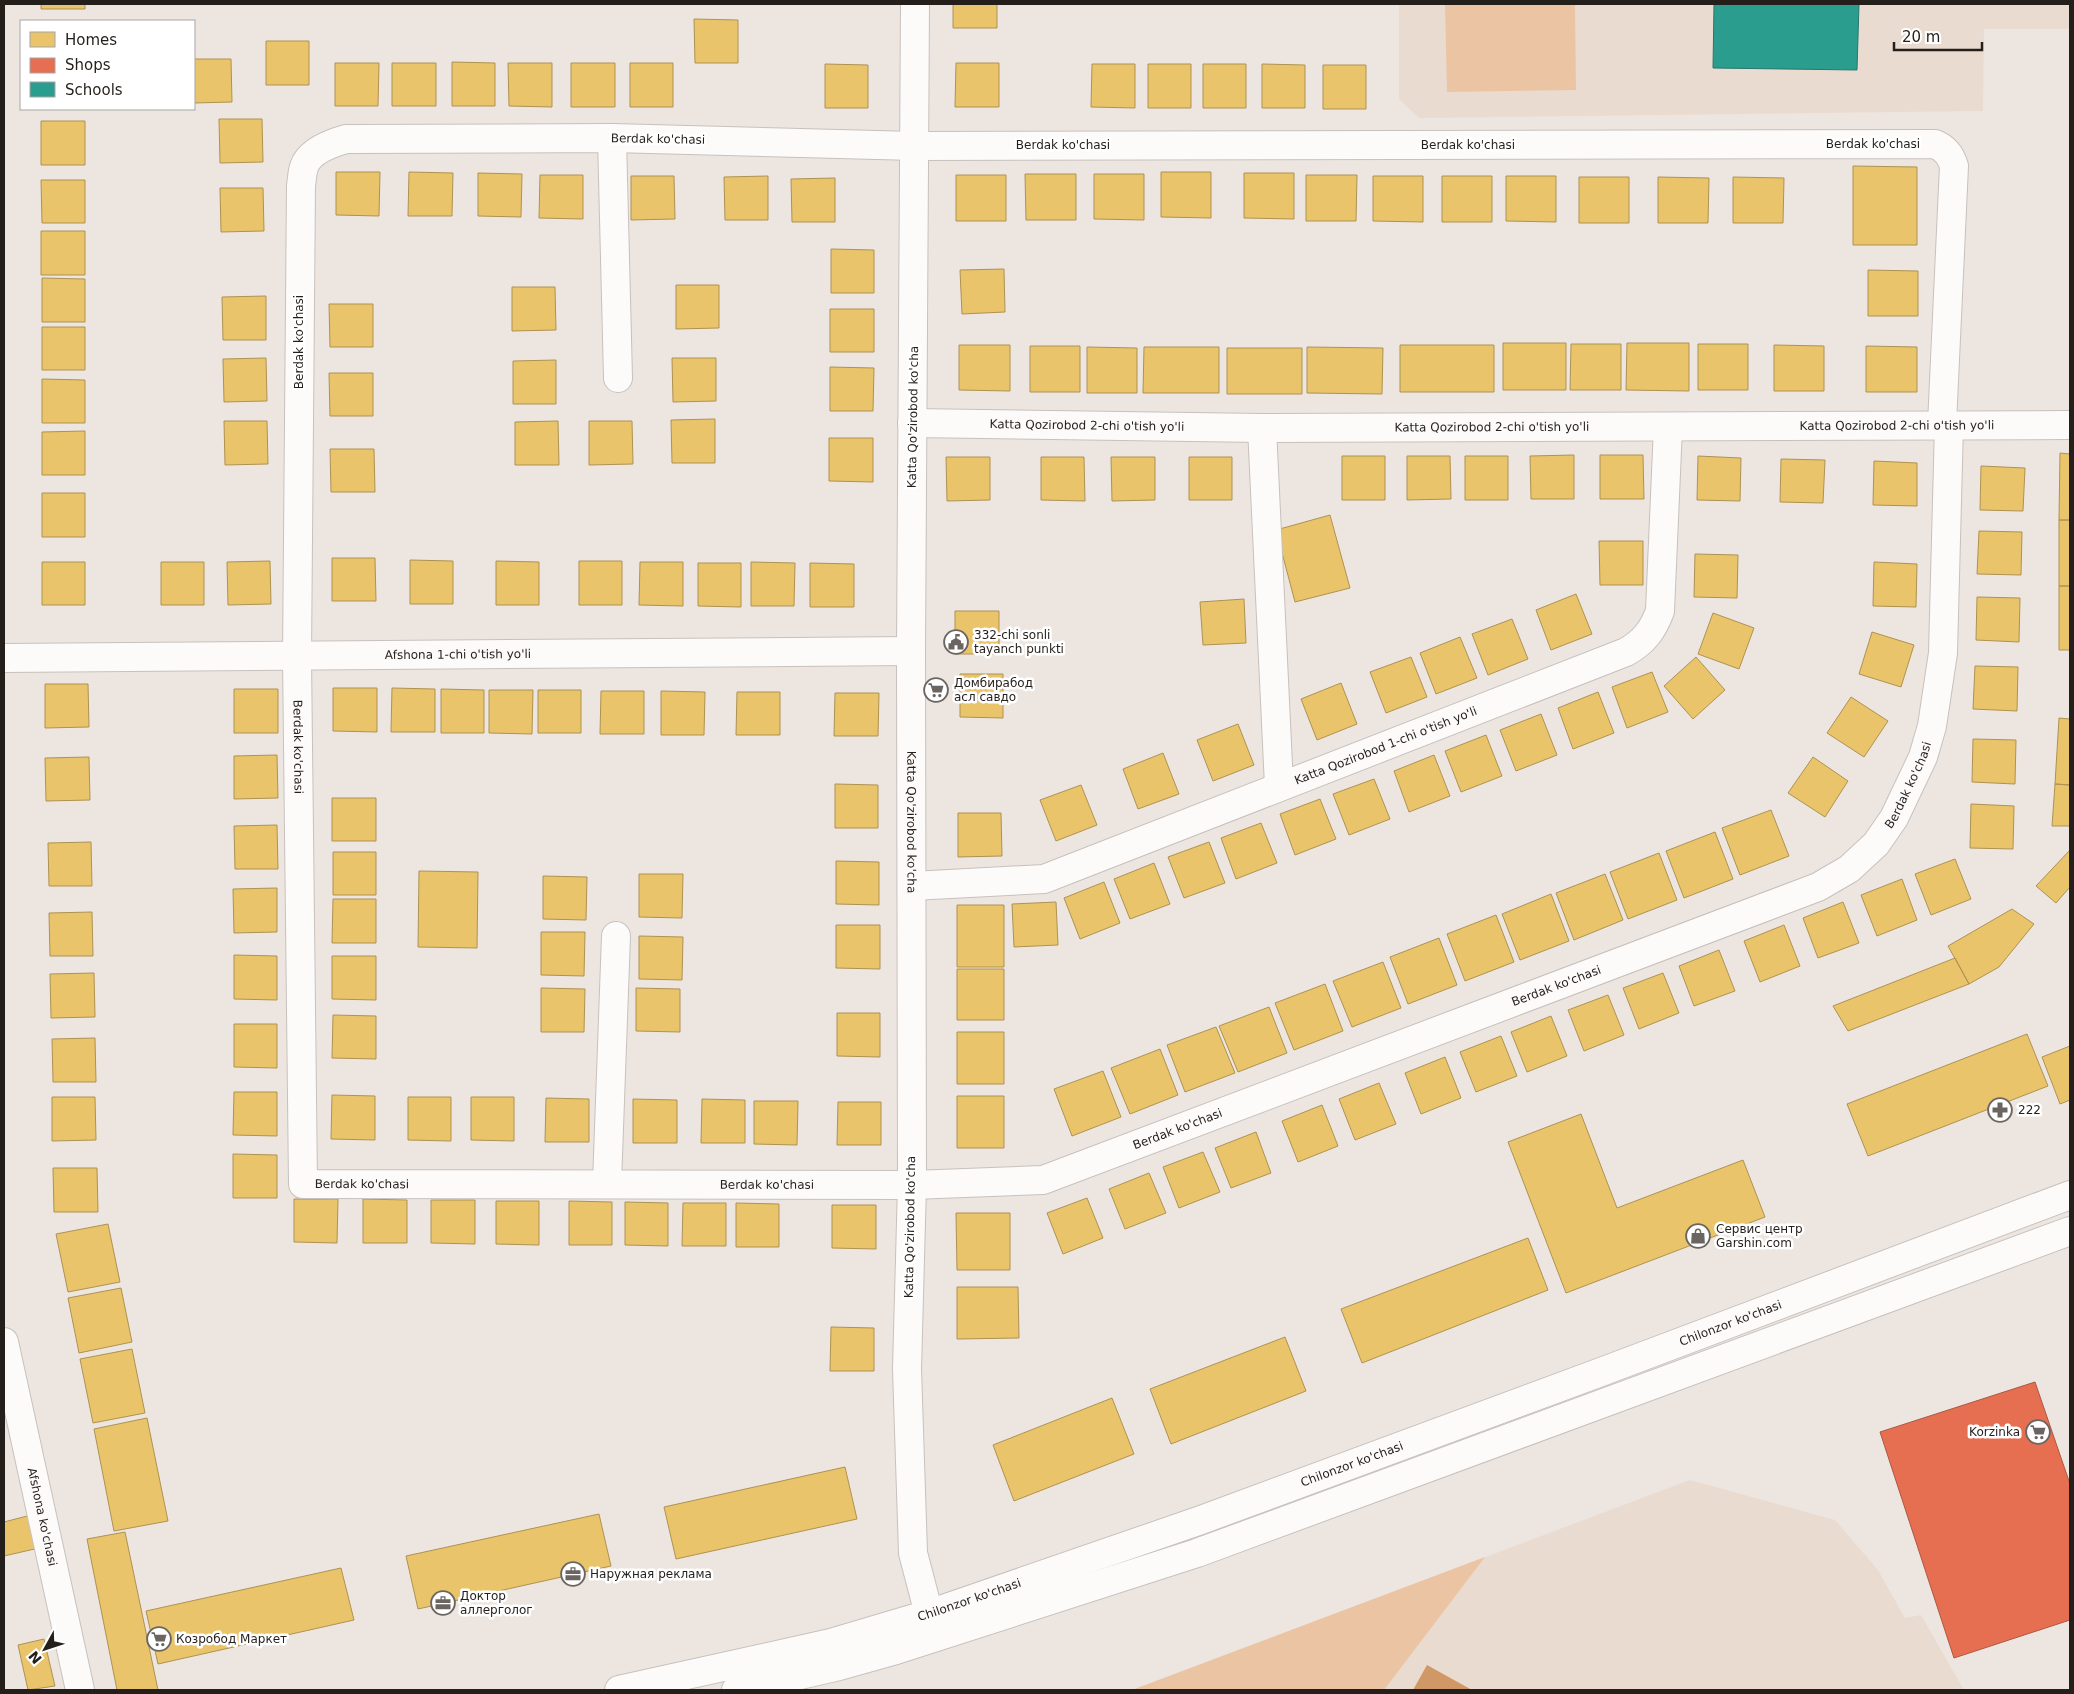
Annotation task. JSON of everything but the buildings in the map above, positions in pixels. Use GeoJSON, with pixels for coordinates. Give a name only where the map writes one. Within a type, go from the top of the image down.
{"type":"FeatureCollection","features":[{"type":"Feature","properties":{"kind":"street","name":"Katta Qo'zirobod ko'cha"},"geometry":{"type":"LineString","coordinates":[[915,4],[916,146],[911,651],[912,1184],[908,1370],[913,1553],[932,1626]]}},
{"type":"Feature","properties":{"kind":"street","name":"Berdak ko'chasi"},"geometry":{"type":"LineString","coordinates":[[612,138],[916,146],[1935,144],[1943,147],[1954,166],[1945,424],[1943,653],[1939,690],[1932,726],[1923,757],[1894,818],[1876,844],[1849,868],[1818,887],[1043,1180],[912,1184],[303,1184],[297,657],[301,186],[304,164],[316,152],[346,139],[612,138]]}},
{"type":"Feature","properties":{"kind":"street"},"geometry":{"type":"LineString","coordinates":[[612,138],[618,378]]}},
{"type":"Feature","properties":{"kind":"street","name":"Katta Qozirobod 2-chi o'tish yo'li"},"geometry":{"type":"LineString","coordinates":[[912,423],[1262,428],[2070,425]]}},
{"type":"Feature","properties":{"kind":"street","name":"Katta Qozirobod 1-chi o'tish yo'li"},"geometry":{"type":"LineString","coordinates":[[912,886],[1044,879],[1638,646],[1648,636],[1660,610],[1668,427]]}},
{"type":"Feature","properties":{"kind":"street"},"geometry":{"type":"LineString","coordinates":[[1262,428],[1279,786]]}},
{"type":"Feature","properties":{"kind":"street","name":"Afshona 1-chi o'tish yo'li"},"geometry":{"type":"LineString","coordinates":[[4,658],[911,651]]}},
{"type":"Feature","properties":{"kind":"street"},"geometry":{"type":"LineString","coordinates":[[607,1183],[616,936]]}},
{"type":"Feature","properties":{"kind":"street","name":"Chilonzor ko'chasi"},"geometry":{"type":"LineString","coordinates":[[736,1690],[839,1666],[932,1626],[1219,1513],[1601,1372],[2070,1194]]}},
{"type":"Feature","properties":{"kind":"street","name":"Chilonzor ko'chasi"},"geometry":{"type":"LineString","coordinates":[[619,1690],[683,1678],[831,1643],[932,1626],[1197,1554],[2070,1231]]}},
{"type":"Feature","properties":{"kind":"street","name":"Afshona ko'chasi"},"geometry":{"type":"LineString","coordinates":[[4,1342],[80,1690]]}},
{"type":"Feature","properties":{"kind":"shaded area"},"geometry":{"type":"Polygon","coordinates":[[[1399,4],[2070,4],[2070,29],[1984,29],[1983,111],[1419,118],[1399,99],[1399,4]]]}},
{"type":"Feature","properties":{"kind":"shaded area"},"geometry":{"type":"Polygon","coordinates":[[[1445,4],[1575,4],[1576,90],[1447,92],[1445,4]]]}},
{"type":"Feature","properties":{"kind":"shaded area"},"geometry":{"type":"Polygon","coordinates":[[[1690,1480],[1835,1520],[1878,1570],[1905,1618],[1921,1615],[1964,1690],[1132,1690],[1690,1480]]]}},
{"type":"Feature","properties":{"kind":"shaded area"},"geometry":{"type":"Polygon","coordinates":[[[1485,1557],[1384,1690],[1132,1690],[1485,1557]]]}},
{"type":"Feature","properties":{"kind":"shaded area"},"geometry":{"type":"Polygon","coordinates":[[[1427,1665],[1472,1690],[1413,1690],[1427,1665]]]}},
{"type":"Feature","properties":{"kind":"place","name":"332-chi sonli tayanch punkti"},"geometry":{"type":"Point","coordinates":[956,642]}},
{"type":"Feature","properties":{"kind":"place","name":"Домбирабод асл савдо"},"geometry":{"type":"Point","coordinates":[936,690]}},
{"type":"Feature","properties":{"kind":"place","name":"222"},"geometry":{"type":"Point","coordinates":[2000,1110]}},
{"type":"Feature","properties":{"kind":"place","name":"Сервис центр Garshin.com"},"geometry":{"type":"Point","coordinates":[1698,1236]}},
{"type":"Feature","properties":{"kind":"place","name":"Korzinka"},"geometry":{"type":"Point","coordinates":[2038,1432]}},
{"type":"Feature","properties":{"kind":"place","name":"Наружная реклама"},"geometry":{"type":"Point","coordinates":[573,1574]}},
{"type":"Feature","properties":{"kind":"place","name":"Доктор аллерголог"},"geometry":{"type":"Point","coordinates":[443,1603]}},
{"type":"Feature","properties":{"kind":"place","name":"Козробод Маркет"},"geometry":{"type":"Point","coordinates":[159,1639]}}]}
